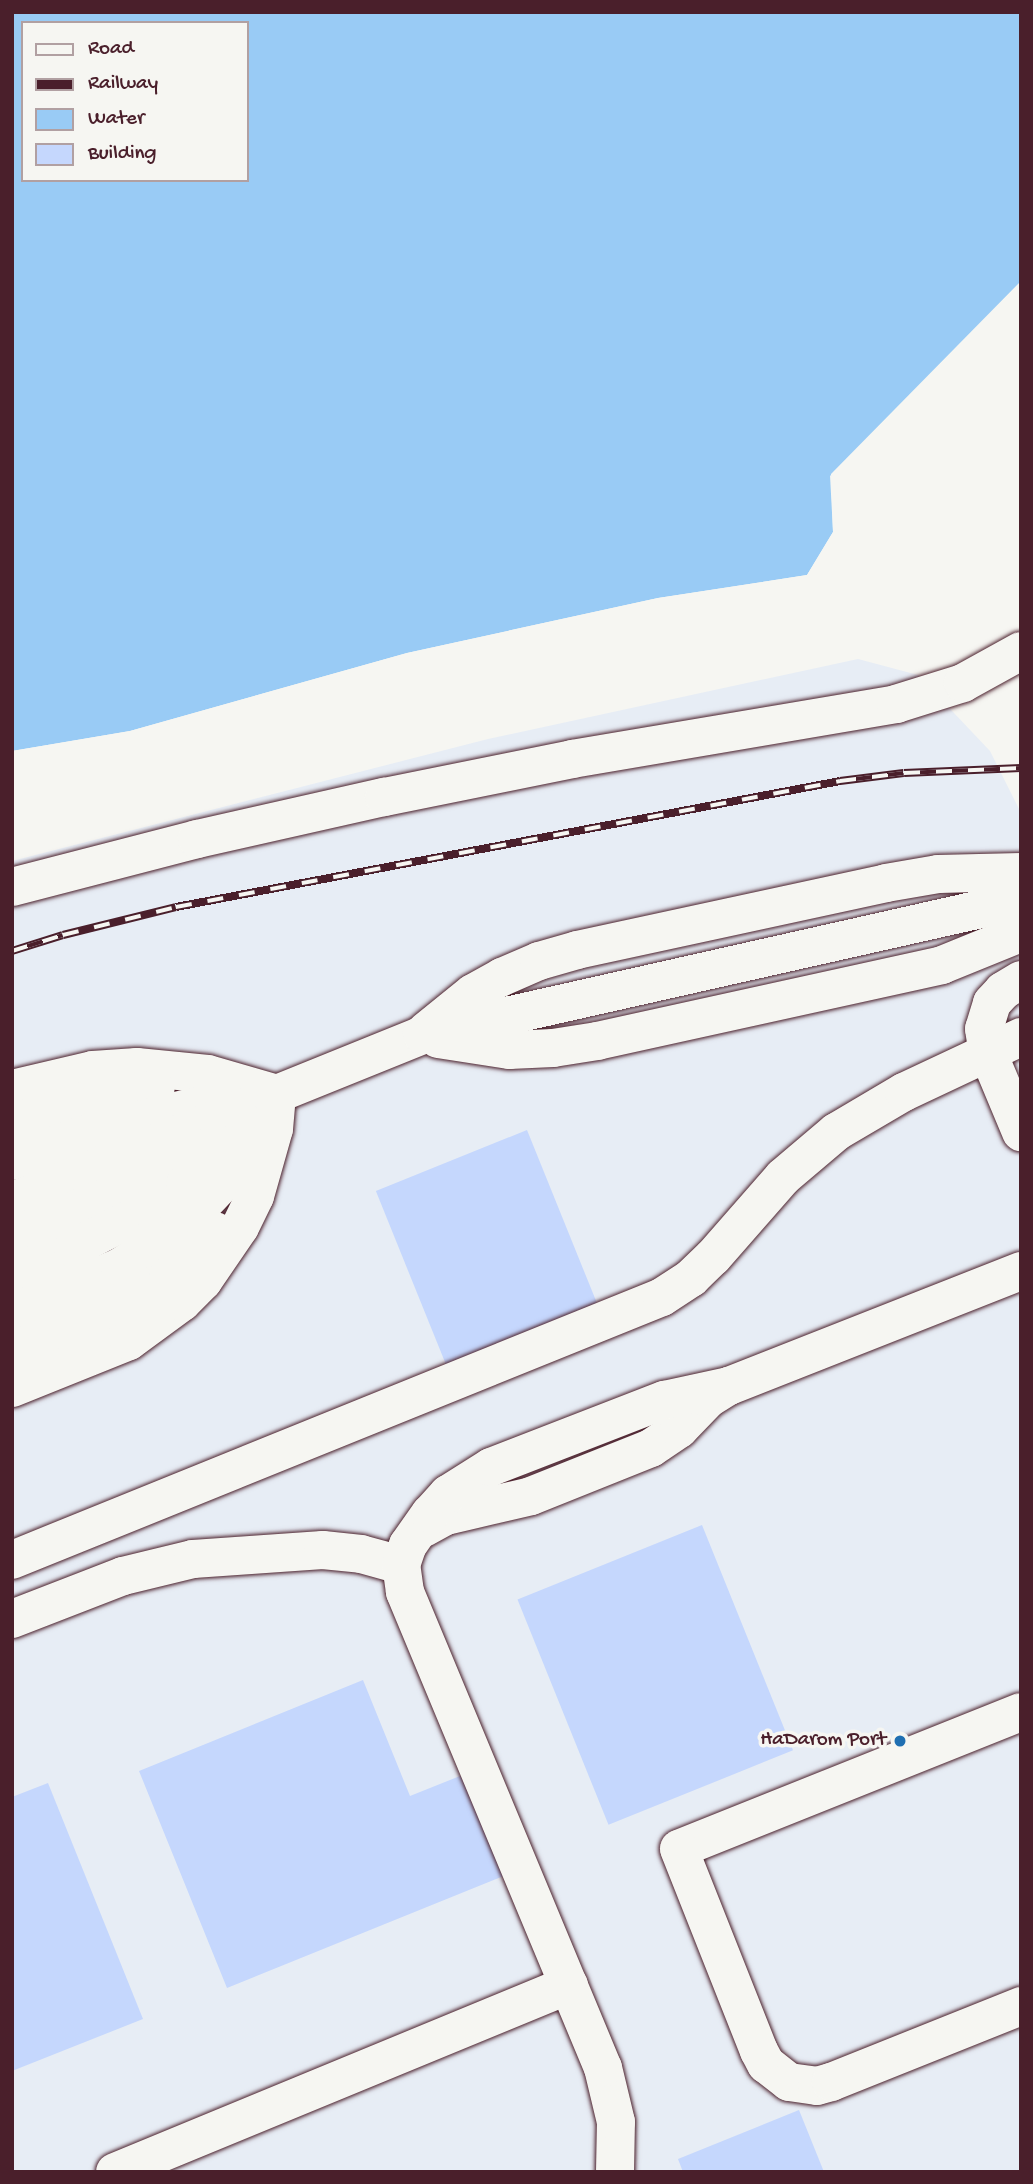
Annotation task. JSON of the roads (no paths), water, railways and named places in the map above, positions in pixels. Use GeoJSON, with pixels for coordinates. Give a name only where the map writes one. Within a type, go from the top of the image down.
{"type":"FeatureCollection","features":[{"type":"Feature","properties":{"kind":"lane"},"geometry":{"type":"LineString","coordinates":[[12,887],[197,839],[398,794],[572,759],[896,704],[963,683],[1021,651]]}},
{"type":"Feature","properties":{"kind":"lane"},"geometry":{"type":"LineString","coordinates":[[422,1035],[482,988],[539,961],[564,954],[886,883],[938,874],[1021,872]]}},
{"type":"Feature","properties":{"kind":"lane"},"geometry":{"type":"LineString","coordinates":[[12,1201],[422,1035],[1021,900]]}},
{"type":"Feature","properties":{"kind":"lane"},"geometry":{"type":"LineString","coordinates":[[422,1035],[465,1045],[509,1050],[553,1048],[597,1041],[942,965],[1021,933]]}},
{"type":"Feature","properties":{"kind":"lane"},"geometry":{"type":"LineString","coordinates":[[1021,980],[1003,991],[985,1016],[984,1029],[1004,1045],[1021,1132]]}},
{"type":"Feature","properties":{"kind":"lane"},"geometry":{"type":"LineString","coordinates":[[12,1560],[662,1297],[691,1278],[713,1257],[783,1177],[836,1132],[869,1110],[1004,1045]]}},
{"type":"Feature","properties":{"kind":"lane"},"geometry":{"type":"LineString","coordinates":[[12,1089],[93,1070],[136,1067],[208,1074],[277,1094]]}},
{"type":"Feature","properties":{"kind":"lane"},"geometry":{"type":"LineString","coordinates":[[12,1123],[60,1106],[142,1090],[221,1088],[277,1094]]}},
{"type":"Feature","properties":{"kind":"lane"},"geometry":{"type":"LineString","coordinates":[[12,1161],[90,1132],[148,1116],[277,1094]]}},
{"type":"Feature","properties":{"kind":"lane"},"geometry":{"type":"LineString","coordinates":[[12,1236],[117,1192],[172,1164],[277,1094]]}},
{"type":"Feature","properties":{"kind":"lane"},"geometry":{"type":"LineString","coordinates":[[12,1273],[73,1248],[149,1209],[218,1157],[277,1094]]}},
{"type":"Feature","properties":{"kind":"lane"},"geometry":{"type":"LineString","coordinates":[[12,1312],[120,1267],[180,1228],[235,1170],[259,1134],[277,1094]]}},
{"type":"Feature","properties":{"kind":"lane"},"geometry":{"type":"LineString","coordinates":[[12,1351],[135,1298],[197,1251],[223,1221],[258,1161],[270,1128],[277,1094]]}},
{"type":"Feature","properties":{"kind":"lane"},"geometry":{"type":"LineString","coordinates":[[12,1388],[129,1340],[182,1302],[202,1281],[240,1227],[255,1196],[274,1129],[277,1094]]}},
{"type":"Feature","properties":{"kind":"lane"},"geometry":{"type":"LineString","coordinates":[[615,2172],[618,2146],[612,2095],[405,1591],[407,1551],[449,1494],[491,1467],[664,1400],[729,1386],[1021,1271]]}},
{"type":"Feature","properties":{"kind":"lane"},"geometry":{"type":"LineString","coordinates":[[12,1619],[123,1576],[193,1559],[323,1550],[360,1553],[407,1551]]}},
{"type":"Feature","properties":{"kind":"lane"},"geometry":{"type":"LineString","coordinates":[[1021,1712],[680,1849],[759,2051],[766,2064],[789,2082],[810,2086],[831,2082],[1021,2006]]}},
{"type":"Feature","properties":{"kind":"lane"},"geometry":{"type":"LineString","coordinates":[[115,2172],[569,1985]]}},
{"type":"Feature","properties":{"kind":"water"},"geometry":{"type":"Polygon","coordinates":[[[12,12],[1021,12],[1021,281],[831,474],[833,532],[807,575],[658,598],[407,653],[130,731],[12,751],[12,12]]]}},
{"type":"Feature","properties":{"kind":"railway"},"geometry":{"type":"LineString","coordinates":[[12,951],[63,935],[176,907],[840,781],[904,773],[1021,768]]}},
{"type":"Feature","properties":{"kind":"place","name":"HaDarom Port"},"geometry":{"type":"Point","coordinates":[900,1741]}}]}
